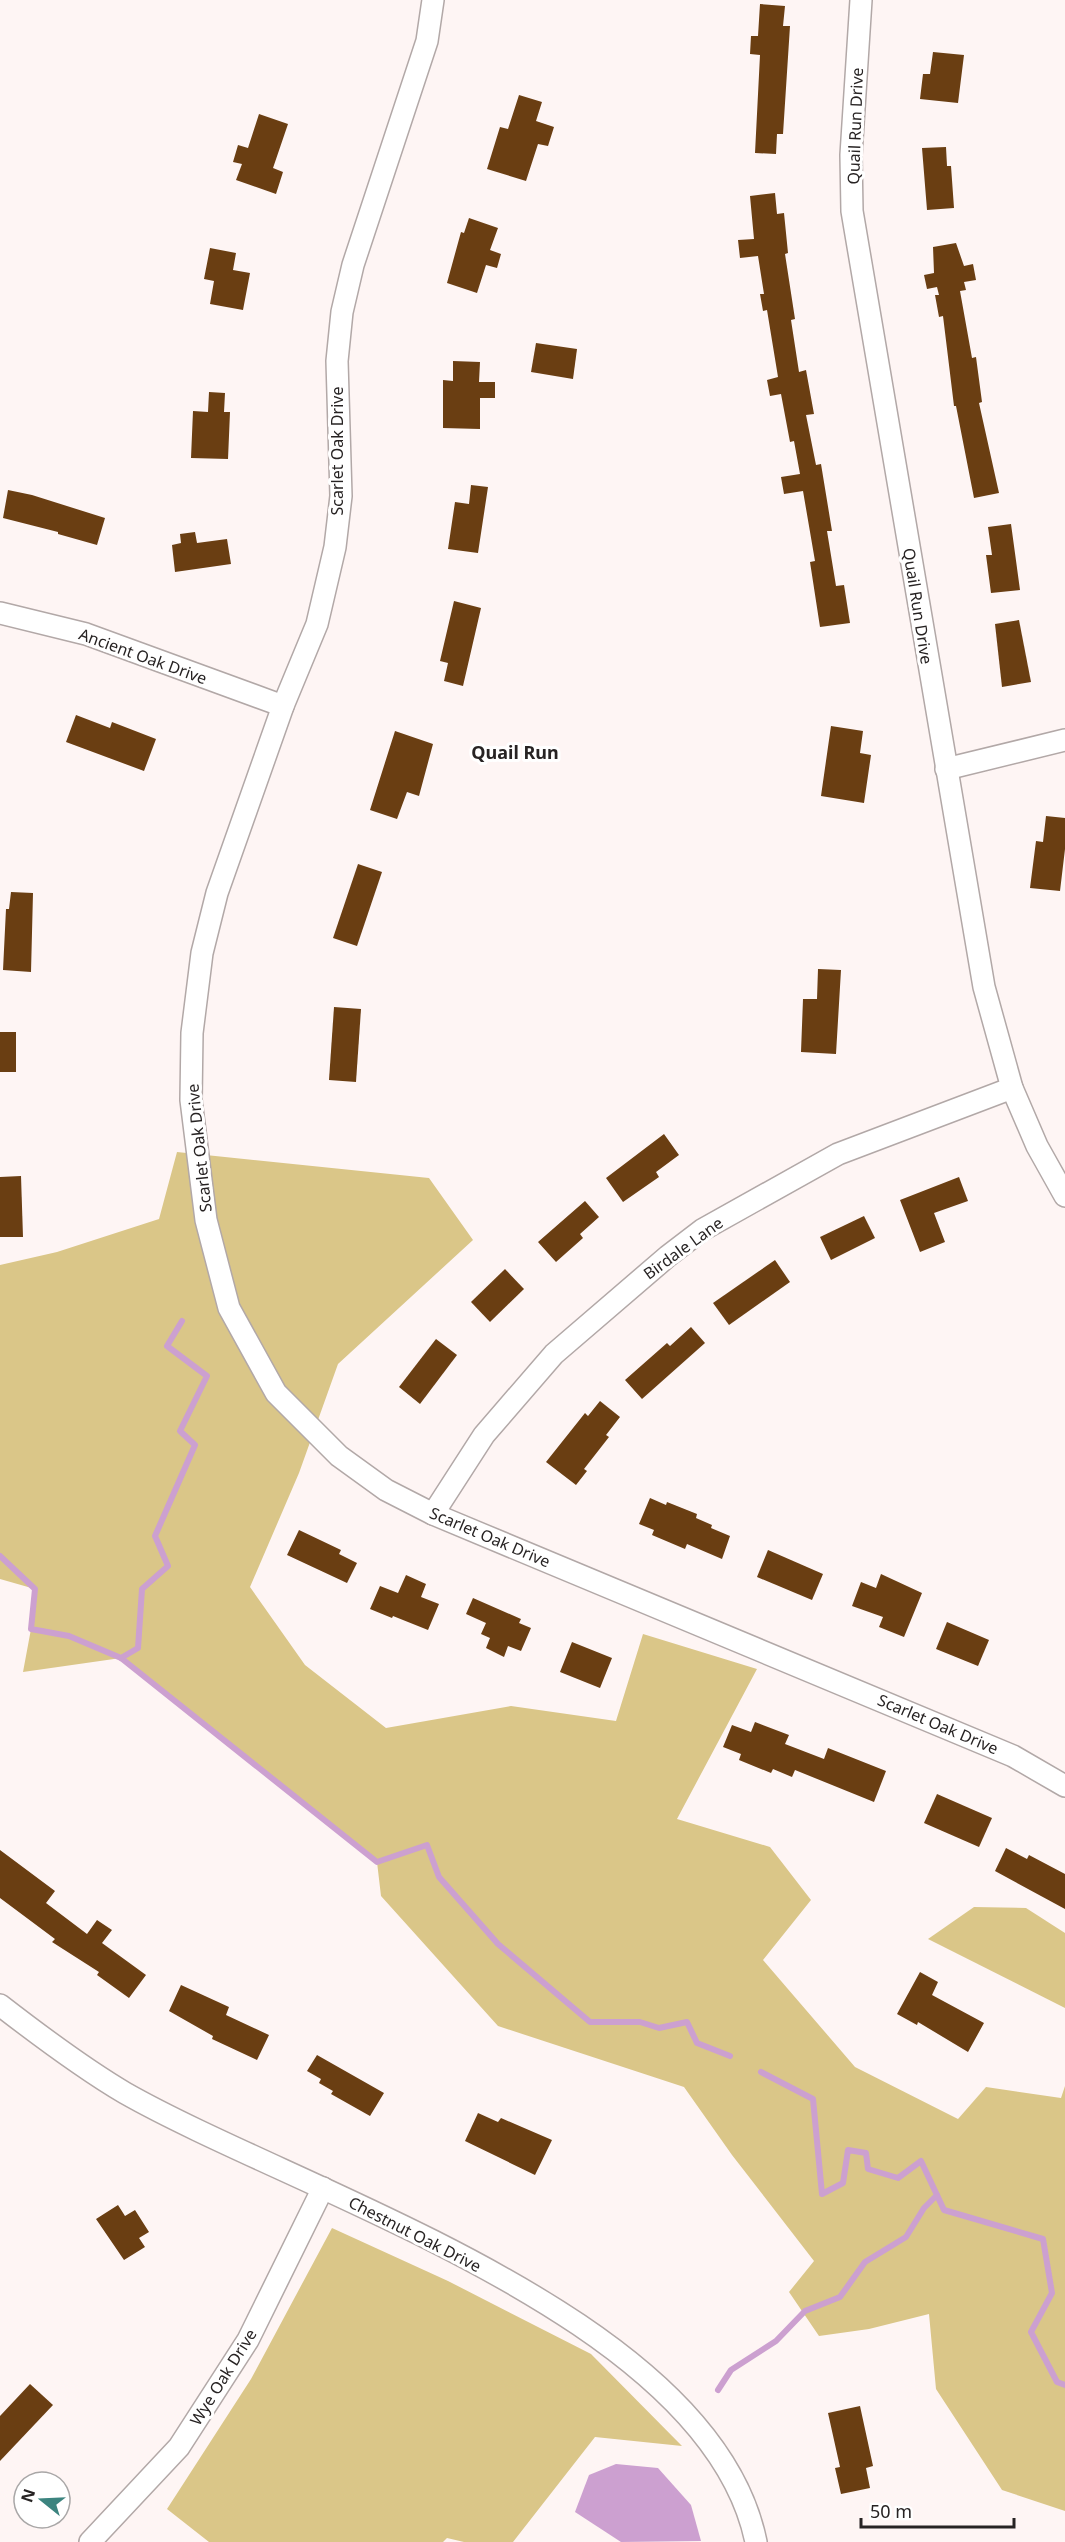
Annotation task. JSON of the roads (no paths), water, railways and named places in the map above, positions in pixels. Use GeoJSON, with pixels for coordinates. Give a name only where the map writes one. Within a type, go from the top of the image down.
{"type":"FeatureCollection","features":[{"type":"Feature","properties":{"kind":"street","name":"Scarlet Oak Drive"},"geometry":{"type":"LineString","coordinates":[[434,0],[427,41],[353,265],[342,312],[337,361],[341,496],[335,547],[316,624],[283,706],[217,892],[202,953],[192,1033],[191,1100],[206,1220],[229,1308],[276,1393],[339,1456],[386,1491],[433,1514],[1013,1756],[1065,1786]]}},
{"type":"Feature","properties":{"kind":"street","name":"Quail Run Drive"},"geometry":{"type":"LineString","coordinates":[[861,0],[851,155],[852,211],[946,769],[984,987],[1012,1088],[1037,1146],[1065,1196]]}},
{"type":"Feature","properties":{"kind":"street","name":"Ancient Oak Drive"},"geometry":{"type":"LineString","coordinates":[[0,613],[86,634],[283,706]]}},
{"type":"Feature","properties":{"kind":"street"},"geometry":{"type":"LineString","coordinates":[[946,769],[1065,740]]}},
{"type":"Feature","properties":{"kind":"street","name":"Birdale Lane"},"geometry":{"type":"LineString","coordinates":[[433,1514],[484,1435],[554,1354],[668,1256],[702,1230],[838,1154],[1012,1088]]}},
{"type":"Feature","properties":{"kind":"street","name":"Chestnut Oak Drive"},"geometry":{"type":"LineString","coordinates":[[0,2005],[54,2046],[125,2093],[441,2246],[550,2305],[632,2363],[682,2407],[723,2460],[752,2521],[756,2542]]}},
{"type":"Feature","properties":{"kind":"street","name":"Wye Oak Drive"},"geometry":{"type":"LineString","coordinates":[[90,2542],[179,2447],[248,2340],[322,2188]]}},
{"type":"Feature","properties":{"kind":"waterway"},"geometry":{"type":"LineString","coordinates":[[121,1658],[138,1648],[142,1589],[168,1566],[155,1536],[195,1445],[180,1431],[207,1376],[167,1346],[182,1321]]}},
{"type":"Feature","properties":{"kind":"waterway"},"geometry":{"type":"LineString","coordinates":[[0,1556],[35,1589],[31,1629],[69,1636],[121,1658],[377,1862],[427,1845],[439,1877],[498,1944],[590,2022],[640,2022],[659,2028],[687,2022],[697,2043],[730,2056]]}},
{"type":"Feature","properties":{"kind":"waterway"},"geometry":{"type":"LineString","coordinates":[[761,2072],[813,2099],[822,2194],[843,2183],[848,2150],[866,2153],[868,2169],[898,2178],[921,2161],[944,2210],[1043,2239],[1052,2293],[1031,2332],[1057,2382],[1065,2385]]}},
{"type":"Feature","properties":{"kind":"waterway"},"geometry":{"type":"LineString","coordinates":[[718,2390],[731,2370],[776,2341],[805,2311],[840,2297],[865,2262],[906,2237],[924,2208],[937,2195]]}},
{"type":"Feature","properties":{"kind":"district","name":"Quail Run"},"geometry":{"type":"Point","coordinates":[515,753]}}]}
